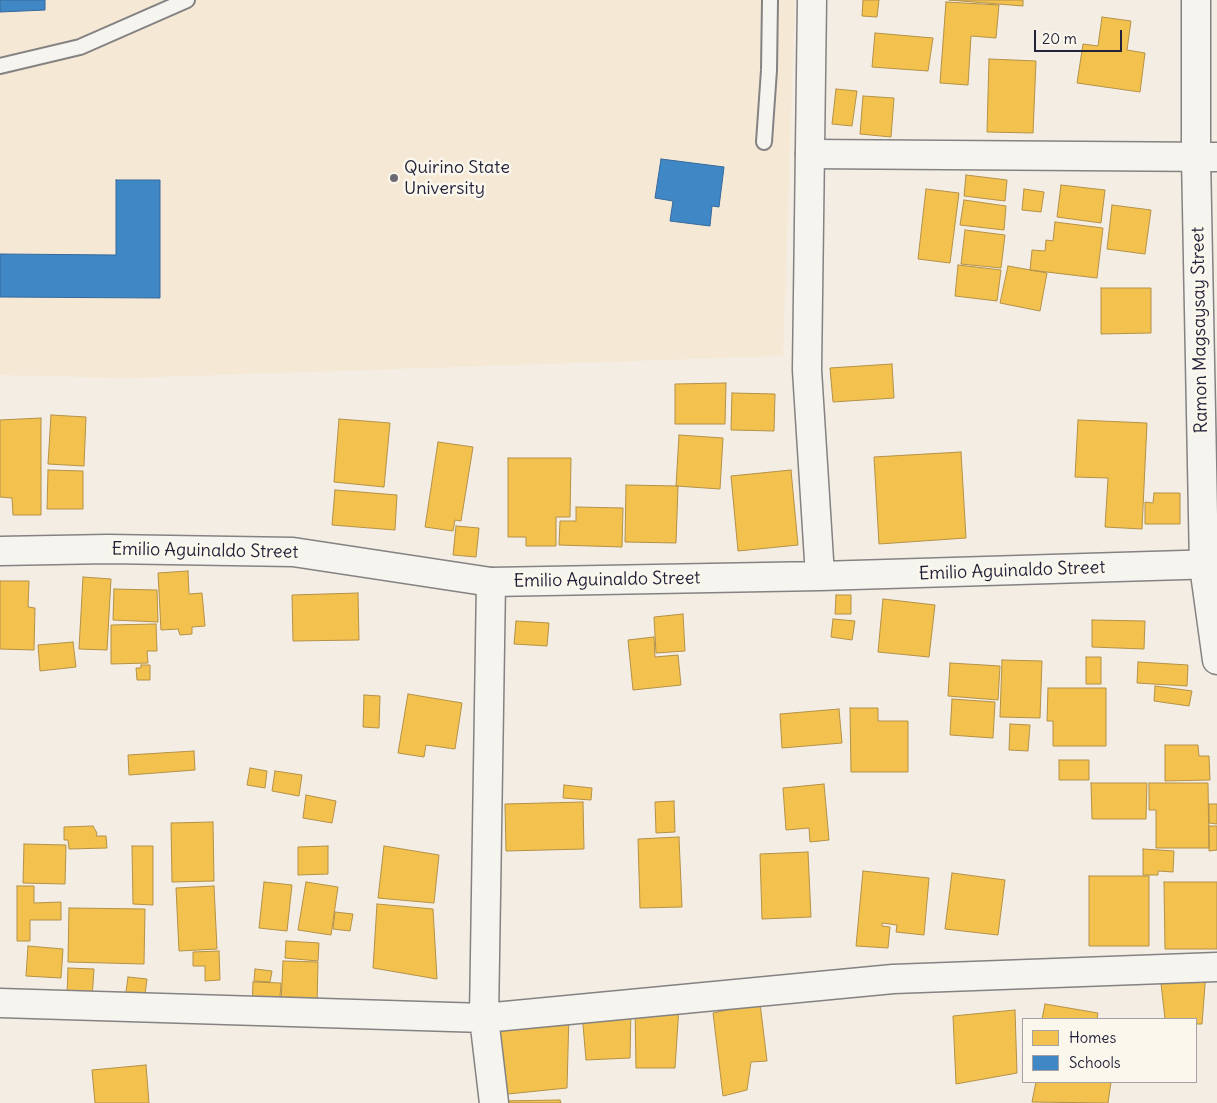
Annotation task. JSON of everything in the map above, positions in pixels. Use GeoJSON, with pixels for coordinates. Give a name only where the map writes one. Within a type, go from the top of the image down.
{"type":"FeatureCollection","features":[{"type":"Feature","properties":{"kind":"street"},"geometry":{"type":"LineString","coordinates":[[812,0],[807,370],[820,576]]}},
{"type":"Feature","properties":{"kind":"street","name":"Ramon Magsaysay Street"},"geometry":{"type":"LineString","coordinates":[[1196,0],[1207,157],[1210,565],[1217,660]]}},
{"type":"Feature","properties":{"kind":"street"},"geometry":{"type":"LineString","coordinates":[[810,154],[1207,157]]}},
{"type":"Feature","properties":{"kind":"street","name":"Emilio Aguinaldo Street"},"geometry":{"type":"LineString","coordinates":[[0,551],[108,549],[293,552],[490,582],[820,576],[1210,565]]}},
{"type":"Feature","properties":{"kind":"street"},"geometry":{"type":"LineString","coordinates":[[490,582],[484,1018],[494,1103]]}},
{"type":"Feature","properties":{"kind":"street"},"geometry":{"type":"LineString","coordinates":[[0,1004],[484,1018],[893,979],[1217,968]]}},
{"type":"Feature","properties":{"kind":"lane"},"geometry":{"type":"LineString","coordinates":[[0,66],[80,47],[187,0]]}},
{"type":"Feature","properties":{"kind":"lane"},"geometry":{"type":"LineString","coordinates":[[764,142],[769,70],[770,0]]}},
{"type":"Feature","properties":{"kind":"shaded area","name":"Quirino State University"},"geometry":{"type":"Polygon","coordinates":[[[0,0],[795,0],[783,356],[129,378],[0,375],[0,0]]]}},
{"type":"Feature","properties":{"kind":"building: Homes"},"geometry":{"type":"Polygon","coordinates":[[[863,0],[879,0],[877,17],[862,16],[863,0]]]}},
{"type":"Feature","properties":{"kind":"building: Homes"},"geometry":{"type":"Polygon","coordinates":[[[949,0],[1023,0],[1023,6],[949,0]]]}},
{"type":"Feature","properties":{"kind":"building: Homes"},"geometry":{"type":"Polygon","coordinates":[[[946,2],[999,5],[996,38],[971,36],[968,85],[940,83],[946,2]]]}},
{"type":"Feature","properties":{"kind":"building: Homes"},"geometry":{"type":"Polygon","coordinates":[[[1102,17],[1131,21],[1127,50],[1145,53],[1140,92],[1077,83],[1083,44],[1098,46],[1102,17]]]}},
{"type":"Feature","properties":{"kind":"building: Homes"},"geometry":{"type":"Polygon","coordinates":[[[875,33],[933,38],[928,71],[872,67],[875,33]]]}},
{"type":"Feature","properties":{"kind":"building: Homes"},"geometry":{"type":"Polygon","coordinates":[[[989,59],[1036,61],[1033,133],[987,132],[989,59]]]}},
{"type":"Feature","properties":{"kind":"building: Homes"},"geometry":{"type":"Polygon","coordinates":[[[836,89],[857,91],[852,126],[832,124],[836,89]]]}},
{"type":"Feature","properties":{"kind":"building: Homes"},"geometry":{"type":"Polygon","coordinates":[[[863,96],[894,98],[891,137],[860,134],[863,96]]]}},
{"type":"Feature","properties":{"kind":"building: Homes"},"geometry":{"type":"Polygon","coordinates":[[[966,175],[1007,180],[1005,201],[964,196],[966,175]]]}},
{"type":"Feature","properties":{"kind":"building: Homes"},"geometry":{"type":"Polygon","coordinates":[[[1061,185],[1105,190],[1101,223],[1057,217],[1061,185]]]}},
{"type":"Feature","properties":{"kind":"building: Homes"},"geometry":{"type":"Polygon","coordinates":[[[926,189],[959,193],[950,263],[918,259],[926,189]]]}},
{"type":"Feature","properties":{"kind":"building: Homes"},"geometry":{"type":"Polygon","coordinates":[[[1024,189],[1044,192],[1041,212],[1022,210],[1024,189]]]}},
{"type":"Feature","properties":{"kind":"building: Homes"},"geometry":{"type":"Polygon","coordinates":[[[964,200],[1006,206],[1004,230],[960,225],[964,200]]]}},
{"type":"Feature","properties":{"kind":"building: Homes"},"geometry":{"type":"Polygon","coordinates":[[[1112,205],[1151,210],[1145,254],[1107,249],[1112,205]]]}},
{"type":"Feature","properties":{"kind":"building: Homes"},"geometry":{"type":"Polygon","coordinates":[[[1055,222],[1103,228],[1097,278],[1030,270],[1032,250],[1045,251],[1046,240],[1053,241],[1055,222]]]}},
{"type":"Feature","properties":{"kind":"building: Homes"},"geometry":{"type":"Polygon","coordinates":[[[965,230],[1005,235],[1001,268],[961,264],[965,230]]]}},
{"type":"Feature","properties":{"kind":"building: Homes"},"geometry":{"type":"Polygon","coordinates":[[[958,265],[1001,270],[997,301],[955,296],[958,265]]]}},
{"type":"Feature","properties":{"kind":"building: Homes"},"geometry":{"type":"Polygon","coordinates":[[[1008,266],[1047,273],[1040,311],[1000,303],[1008,266]]]}},
{"type":"Feature","properties":{"kind":"building: Homes"},"geometry":{"type":"Polygon","coordinates":[[[1101,288],[1151,288],[1151,333],[1101,334],[1101,288]]]}},
{"type":"Feature","properties":{"kind":"building: Homes"},"geometry":{"type":"Polygon","coordinates":[[[892,364],[894,398],[833,402],[830,368],[892,364]]]}},
{"type":"Feature","properties":{"kind":"building: Homes"},"geometry":{"type":"Polygon","coordinates":[[[726,383],[725,424],[675,424],[675,384],[726,383]]]}},
{"type":"Feature","properties":{"kind":"building: Homes"},"geometry":{"type":"Polygon","coordinates":[[[732,393],[775,394],[774,431],[731,430],[732,393]]]}},
{"type":"Feature","properties":{"kind":"building: Homes"},"geometry":{"type":"Polygon","coordinates":[[[51,415],[86,417],[84,466],[48,464],[51,415]]]}},
{"type":"Feature","properties":{"kind":"building: Homes"},"geometry":{"type":"Polygon","coordinates":[[[41,418],[41,515],[13,515],[12,498],[0,497],[0,420],[41,418]]]}},
{"type":"Feature","properties":{"kind":"building: Homes"},"geometry":{"type":"Polygon","coordinates":[[[339,419],[390,423],[384,487],[334,482],[339,419]]]}},
{"type":"Feature","properties":{"kind":"building: Homes"},"geometry":{"type":"Polygon","coordinates":[[[1078,420],[1147,423],[1142,529],[1105,527],[1108,478],[1075,477],[1078,420]]]}},
{"type":"Feature","properties":{"kind":"building: Homes"},"geometry":{"type":"Polygon","coordinates":[[[679,435],[723,438],[720,489],[676,486],[679,435]]]}},
{"type":"Feature","properties":{"kind":"building: Homes"},"geometry":{"type":"Polygon","coordinates":[[[438,442],[473,447],[461,521],[455,520],[453,531],[425,527],[438,442]]]}},
{"type":"Feature","properties":{"kind":"building: Homes"},"geometry":{"type":"Polygon","coordinates":[[[961,452],[966,538],[879,544],[874,457],[961,452]]]}},
{"type":"Feature","properties":{"kind":"building: Homes"},"geometry":{"type":"Polygon","coordinates":[[[508,458],[571,458],[570,517],[556,517],[556,546],[526,546],[526,537],[508,537],[508,458]]]}},
{"type":"Feature","properties":{"kind":"building: Homes"},"geometry":{"type":"Polygon","coordinates":[[[48,470],[83,471],[83,509],[47,509],[48,470]]]}},
{"type":"Feature","properties":{"kind":"building: Homes"},"geometry":{"type":"Polygon","coordinates":[[[791,470],[798,545],[738,551],[731,476],[791,470]]]}},
{"type":"Feature","properties":{"kind":"building: Homes"},"geometry":{"type":"Polygon","coordinates":[[[626,485],[678,486],[676,543],[625,542],[626,485]]]}},
{"type":"Feature","properties":{"kind":"building: Homes"},"geometry":{"type":"Polygon","coordinates":[[[335,490],[397,495],[395,530],[332,525],[335,490]]]}},
{"type":"Feature","properties":{"kind":"building: Homes"},"geometry":{"type":"Polygon","coordinates":[[[1154,493],[1180,493],[1180,524],[1145,524],[1145,502],[1153,503],[1154,493]]]}},
{"type":"Feature","properties":{"kind":"building: Homes"},"geometry":{"type":"Polygon","coordinates":[[[576,507],[623,508],[622,547],[559,545],[560,521],[576,521],[576,507]]]}},
{"type":"Feature","properties":{"kind":"building: Homes"},"geometry":{"type":"Polygon","coordinates":[[[456,526],[479,528],[476,557],[453,555],[456,526]]]}},
{"type":"Feature","properties":{"kind":"building: Homes"},"geometry":{"type":"Polygon","coordinates":[[[188,571],[189,594],[202,593],[205,626],[192,627],[192,634],[180,635],[178,629],[161,630],[158,573],[188,571]]]}},
{"type":"Feature","properties":{"kind":"building: Homes"},"geometry":{"type":"Polygon","coordinates":[[[83,577],[111,579],[107,650],[79,649],[83,577]]]}},
{"type":"Feature","properties":{"kind":"building: Homes"},"geometry":{"type":"Polygon","coordinates":[[[0,581],[29,581],[28,607],[35,608],[34,650],[0,649],[0,581]]]}},
{"type":"Feature","properties":{"kind":"building: Homes"},"geometry":{"type":"Polygon","coordinates":[[[114,589],[157,590],[158,622],[113,620],[114,589]]]}},
{"type":"Feature","properties":{"kind":"building: Homes"},"geometry":{"type":"Polygon","coordinates":[[[358,593],[359,640],[293,641],[292,595],[358,593]]]}},
{"type":"Feature","properties":{"kind":"building: Homes"},"geometry":{"type":"Polygon","coordinates":[[[836,595],[851,595],[851,614],[835,614],[836,595]]]}},
{"type":"Feature","properties":{"kind":"building: Homes"},"geometry":{"type":"Polygon","coordinates":[[[883,599],[935,605],[929,657],[878,652],[883,599]]]}},
{"type":"Feature","properties":{"kind":"building: Homes"},"geometry":{"type":"Polygon","coordinates":[[[683,614],[685,651],[656,653],[654,617],[683,614]]]}},
{"type":"Feature","properties":{"kind":"building: Homes"},"geometry":{"type":"Polygon","coordinates":[[[833,619],[855,621],[852,640],[831,637],[833,619]]]}},
{"type":"Feature","properties":{"kind":"building: Homes"},"geometry":{"type":"Polygon","coordinates":[[[1092,620],[1145,621],[1144,649],[1092,647],[1092,620]]]}},
{"type":"Feature","properties":{"kind":"building: Homes"},"geometry":{"type":"Polygon","coordinates":[[[516,621],[549,623],[547,646],[514,644],[516,621]]]}},
{"type":"Feature","properties":{"kind":"building: Homes"},"geometry":{"type":"Polygon","coordinates":[[[156,624],[157,651],[147,651],[148,663],[111,664],[111,625],[156,624]]]}},
{"type":"Feature","properties":{"kind":"building: Homes"},"geometry":{"type":"Polygon","coordinates":[[[654,637],[655,657],[678,655],[681,685],[633,690],[628,640],[654,637]]]}},
{"type":"Feature","properties":{"kind":"building: Homes"},"geometry":{"type":"Polygon","coordinates":[[[73,642],[76,667],[40,671],[38,645],[73,642]]]}},
{"type":"Feature","properties":{"kind":"building: Homes"},"geometry":{"type":"Polygon","coordinates":[[[1086,657],[1101,657],[1101,684],[1086,684],[1086,657]]]}},
{"type":"Feature","properties":{"kind":"building: Homes"},"geometry":{"type":"Polygon","coordinates":[[[1002,660],[1042,661],[1040,718],[1000,717],[1002,660]]]}},
{"type":"Feature","properties":{"kind":"building: Homes"},"geometry":{"type":"Polygon","coordinates":[[[1138,662],[1188,665],[1187,686],[1137,683],[1138,662]]]}},
{"type":"Feature","properties":{"kind":"building: Homes"},"geometry":{"type":"Polygon","coordinates":[[[950,663],[1000,666],[998,700],[948,696],[950,663]]]}},
{"type":"Feature","properties":{"kind":"building: Homes"},"geometry":{"type":"Polygon","coordinates":[[[141,665],[150,665],[150,680],[137,680],[136,668],[141,668],[141,665]]]}},
{"type":"Feature","properties":{"kind":"building: Homes"},"geometry":{"type":"Polygon","coordinates":[[[1155,686],[1192,691],[1189,706],[1154,701],[1155,686]]]}},
{"type":"Feature","properties":{"kind":"building: Homes"},"geometry":{"type":"Polygon","coordinates":[[[1048,688],[1106,688],[1106,746],[1053,746],[1053,721],[1047,721],[1048,688]]]}},
{"type":"Feature","properties":{"kind":"building: Homes"},"geometry":{"type":"Polygon","coordinates":[[[408,694],[462,703],[455,749],[426,745],[424,757],[398,753],[408,694]]]}},
{"type":"Feature","properties":{"kind":"building: Homes"},"geometry":{"type":"Polygon","coordinates":[[[364,695],[380,696],[379,728],[363,727],[364,695]]]}},
{"type":"Feature","properties":{"kind":"building: Homes"},"geometry":{"type":"Polygon","coordinates":[[[952,699],[995,702],[993,738],[950,735],[952,699]]]}},
{"type":"Feature","properties":{"kind":"building: Homes"},"geometry":{"type":"Polygon","coordinates":[[[850,708],[878,708],[878,721],[908,721],[908,772],[851,772],[850,708]]]}},
{"type":"Feature","properties":{"kind":"building: Homes"},"geometry":{"type":"Polygon","coordinates":[[[839,709],[842,743],[782,748],[780,714],[839,709]]]}},
{"type":"Feature","properties":{"kind":"building: Homes"},"geometry":{"type":"Polygon","coordinates":[[[1010,724],[1030,725],[1028,751],[1009,750],[1010,724]]]}},
{"type":"Feature","properties":{"kind":"building: Homes"},"geometry":{"type":"Polygon","coordinates":[[[1165,745],[1198,745],[1199,756],[1209,756],[1210,780],[1165,781],[1165,745]]]}},
{"type":"Feature","properties":{"kind":"building: Homes"},"geometry":{"type":"Polygon","coordinates":[[[194,751],[195,770],[129,775],[128,755],[194,751]]]}},
{"type":"Feature","properties":{"kind":"building: Homes"},"geometry":{"type":"Polygon","coordinates":[[[1059,760],[1089,760],[1089,780],[1059,780],[1059,760]]]}},
{"type":"Feature","properties":{"kind":"building: Homes"},"geometry":{"type":"Polygon","coordinates":[[[250,768],[267,771],[265,788],[247,785],[250,768]]]}},
{"type":"Feature","properties":{"kind":"building: Homes"},"geometry":{"type":"Polygon","coordinates":[[[275,771],[302,775],[299,796],[272,791],[275,771]]]}},
{"type":"Feature","properties":{"kind":"building: Homes"},"geometry":{"type":"Polygon","coordinates":[[[1091,783],[1147,783],[1146,819],[1092,819],[1091,783]]]}},
{"type":"Feature","properties":{"kind":"building: Homes"},"geometry":{"type":"Polygon","coordinates":[[[1149,783],[1208,783],[1209,848],[1156,848],[1156,810],[1149,810],[1149,783]]]}},
{"type":"Feature","properties":{"kind":"building: Homes"},"geometry":{"type":"Polygon","coordinates":[[[824,784],[829,840],[810,842],[809,828],[786,830],[783,788],[824,784]]]}},
{"type":"Feature","properties":{"kind":"building: Homes"},"geometry":{"type":"Polygon","coordinates":[[[564,785],[592,788],[591,800],[563,798],[564,785]]]}},
{"type":"Feature","properties":{"kind":"building: Homes"},"geometry":{"type":"Polygon","coordinates":[[[306,795],[336,801],[332,823],[303,818],[306,795]]]}},
{"type":"Feature","properties":{"kind":"building: Homes"},"geometry":{"type":"Polygon","coordinates":[[[674,801],[675,832],[656,833],[655,802],[674,801]]]}},
{"type":"Feature","properties":{"kind":"building: Homes"},"geometry":{"type":"Polygon","coordinates":[[[583,802],[584,849],[506,851],[505,804],[583,802]]]}},
{"type":"Feature","properties":{"kind":"building: Homes"},"geometry":{"type":"Polygon","coordinates":[[[1209,804],[1217,804],[1217,824],[1209,823],[1209,804]]]}},
{"type":"Feature","properties":{"kind":"building: Homes"},"geometry":{"type":"Polygon","coordinates":[[[213,822],[214,881],[172,882],[171,823],[213,822]]]}},
{"type":"Feature","properties":{"kind":"building: Homes"},"geometry":{"type":"Polygon","coordinates":[[[93,826],[97,833],[96,836],[106,836],[107,848],[69,849],[68,840],[64,840],[64,827],[93,826]]]}},
{"type":"Feature","properties":{"kind":"building: Homes"},"geometry":{"type":"Polygon","coordinates":[[[1209,826],[1217,826],[1217,850],[1209,851],[1209,826]]]}},
{"type":"Feature","properties":{"kind":"building: Homes"},"geometry":{"type":"Polygon","coordinates":[[[679,837],[682,907],[640,908],[638,839],[679,837]]]}},
{"type":"Feature","properties":{"kind":"building: Homes"},"geometry":{"type":"Polygon","coordinates":[[[24,844],[66,845],[65,884],[23,883],[24,844]]]}},
{"type":"Feature","properties":{"kind":"building: Homes"},"geometry":{"type":"Polygon","coordinates":[[[132,846],[153,846],[153,905],[133,904],[132,846]]]}},
{"type":"Feature","properties":{"kind":"building: Homes"},"geometry":{"type":"Polygon","coordinates":[[[328,846],[328,874],[298,875],[298,847],[328,846]]]}},
{"type":"Feature","properties":{"kind":"building: Homes"},"geometry":{"type":"Polygon","coordinates":[[[384,846],[439,855],[434,903],[378,898],[384,846]]]}},
{"type":"Feature","properties":{"kind":"building: Homes"},"geometry":{"type":"Polygon","coordinates":[[[1143,849],[1174,851],[1173,872],[1158,871],[1158,875],[1143,875],[1143,849]]]}},
{"type":"Feature","properties":{"kind":"building: Homes"},"geometry":{"type":"Polygon","coordinates":[[[808,852],[811,917],[762,919],[760,854],[808,852]]]}},
{"type":"Feature","properties":{"kind":"building: Homes"},"geometry":{"type":"Polygon","coordinates":[[[863,871],[929,878],[924,935],[896,932],[897,925],[882,923],[882,926],[890,927],[888,948],[856,946],[863,871]]]}},
{"type":"Feature","properties":{"kind":"building: Homes"},"geometry":{"type":"Polygon","coordinates":[[[952,873],[1005,880],[998,935],[945,929],[952,873]]]}},
{"type":"Feature","properties":{"kind":"building: Homes"},"geometry":{"type":"Polygon","coordinates":[[[1089,876],[1149,876],[1149,946],[1089,946],[1089,876]]]}},
{"type":"Feature","properties":{"kind":"building: Homes"},"geometry":{"type":"Polygon","coordinates":[[[264,882],[292,885],[287,931],[259,928],[264,882]]]}},
{"type":"Feature","properties":{"kind":"building: Homes"},"geometry":{"type":"Polygon","coordinates":[[[306,882],[338,887],[331,935],[298,930],[306,882]]]}},
{"type":"Feature","properties":{"kind":"building: Homes"},"geometry":{"type":"Polygon","coordinates":[[[1164,882],[1217,882],[1217,949],[1165,949],[1164,882]]]}},
{"type":"Feature","properties":{"kind":"building: Homes"},"geometry":{"type":"Polygon","coordinates":[[[17,886],[34,886],[34,903],[61,902],[61,920],[30,920],[30,941],[17,941],[17,886]]]}},
{"type":"Feature","properties":{"kind":"building: Homes"},"geometry":{"type":"Polygon","coordinates":[[[214,886],[217,949],[179,951],[176,888],[214,886]]]}},
{"type":"Feature","properties":{"kind":"building: Homes"},"geometry":{"type":"Polygon","coordinates":[[[377,904],[433,909],[437,979],[373,968],[377,904]]]}},
{"type":"Feature","properties":{"kind":"building: Homes"},"geometry":{"type":"Polygon","coordinates":[[[69,908],[145,909],[144,964],[68,962],[69,908]]]}},
{"type":"Feature","properties":{"kind":"building: Homes"},"geometry":{"type":"Polygon","coordinates":[[[335,912],[353,914],[350,931],[333,929],[335,912]]]}},
{"type":"Feature","properties":{"kind":"building: Homes"},"geometry":{"type":"Polygon","coordinates":[[[286,941],[319,943],[318,961],[285,958],[286,941]]]}},
{"type":"Feature","properties":{"kind":"building: Homes"},"geometry":{"type":"Polygon","coordinates":[[[28,946],[63,949],[61,978],[26,976],[28,946]]]}},
{"type":"Feature","properties":{"kind":"building: Homes"},"geometry":{"type":"Polygon","coordinates":[[[219,951],[220,980],[205,981],[205,966],[193,966],[193,952],[219,951]]]}},
{"type":"Feature","properties":{"kind":"building: Homes"},"geometry":{"type":"Polygon","coordinates":[[[283,961],[318,962],[317,1004],[281,1003],[283,961]]]}},
{"type":"Feature","properties":{"kind":"building: Homes"},"geometry":{"type":"Polygon","coordinates":[[[68,968],[94,969],[92,998],[67,996],[68,968]]]}},
{"type":"Feature","properties":{"kind":"building: Homes"},"geometry":{"type":"Polygon","coordinates":[[[255,969],[272,971],[270,982],[254,981],[255,969]]]}},
{"type":"Feature","properties":{"kind":"building: Homes"},"geometry":{"type":"Polygon","coordinates":[[[1206,972],[1202,1024],[1197,1024],[1197,1018],[1165,1018],[1160,975],[1206,972]]]}},
{"type":"Feature","properties":{"kind":"building: Homes"},"geometry":{"type":"Polygon","coordinates":[[[128,977],[147,979],[144,1002],[125,999],[128,977]]]}},
{"type":"Feature","properties":{"kind":"building: Homes"},"geometry":{"type":"Polygon","coordinates":[[[253,982],[281,983],[279,1010],[252,1008],[253,982]]]}},
{"type":"Feature","properties":{"kind":"building: Homes"},"geometry":{"type":"Polygon","coordinates":[[[760,1003],[767,1061],[751,1062],[747,1090],[723,1096],[713,1013],[760,1003]]]}},
{"type":"Feature","properties":{"kind":"building: Homes"},"geometry":{"type":"Polygon","coordinates":[[[1045,1004],[1098,1013],[1097,1018],[1042,1018],[1045,1004]]]}},
{"type":"Feature","properties":{"kind":"building: Homes"},"geometry":{"type":"Polygon","coordinates":[[[679,1007],[675,1068],[636,1068],[635,1008],[679,1007]]]}},
{"type":"Feature","properties":{"kind":"building: Homes"},"geometry":{"type":"Polygon","coordinates":[[[631,1009],[630,1058],[586,1060],[582,1013],[631,1009]]]}},
{"type":"Feature","properties":{"kind":"building: Homes"},"geometry":{"type":"Polygon","coordinates":[[[1015,1010],[1017,1073],[956,1084],[953,1016],[1015,1010]]]}},
{"type":"Feature","properties":{"kind":"building: Homes"},"geometry":{"type":"Polygon","coordinates":[[[569,1014],[567,1088],[498,1095],[489,1018],[569,1014]]]}},
{"type":"Feature","properties":{"kind":"building: Homes"},"geometry":{"type":"Polygon","coordinates":[[[146,1065],[149,1103],[95,1103],[92,1070],[146,1065]]]}},
{"type":"Feature","properties":{"kind":"building: Homes"},"geometry":{"type":"Polygon","coordinates":[[[1036,1083],[1111,1083],[1108,1103],[1032,1102],[1036,1083]]]}},
{"type":"Feature","properties":{"kind":"building: Homes"},"geometry":{"type":"Polygon","coordinates":[[[560,1100],[561,1103],[500,1103],[500,1101],[560,1100]]]}},
{"type":"Feature","properties":{"kind":"building: Schools"},"geometry":{"type":"Polygon","coordinates":[[[0,0],[45,0],[45,10],[0,12],[0,0]]]}},
{"type":"Feature","properties":{"kind":"building: Schools"},"geometry":{"type":"Polygon","coordinates":[[[661,159],[724,167],[719,207],[712,206],[710,226],[670,221],[673,201],[655,198],[661,159]]]}},
{"type":"Feature","properties":{"kind":"building: Schools"},"geometry":{"type":"Polygon","coordinates":[[[116,180],[160,180],[160,298],[0,297],[0,254],[116,255],[116,180]]]}},
{"type":"Feature","properties":{"kind":"place","name":"Quirino State University"},"geometry":{"type":"Point","coordinates":[394,178]}}]}
